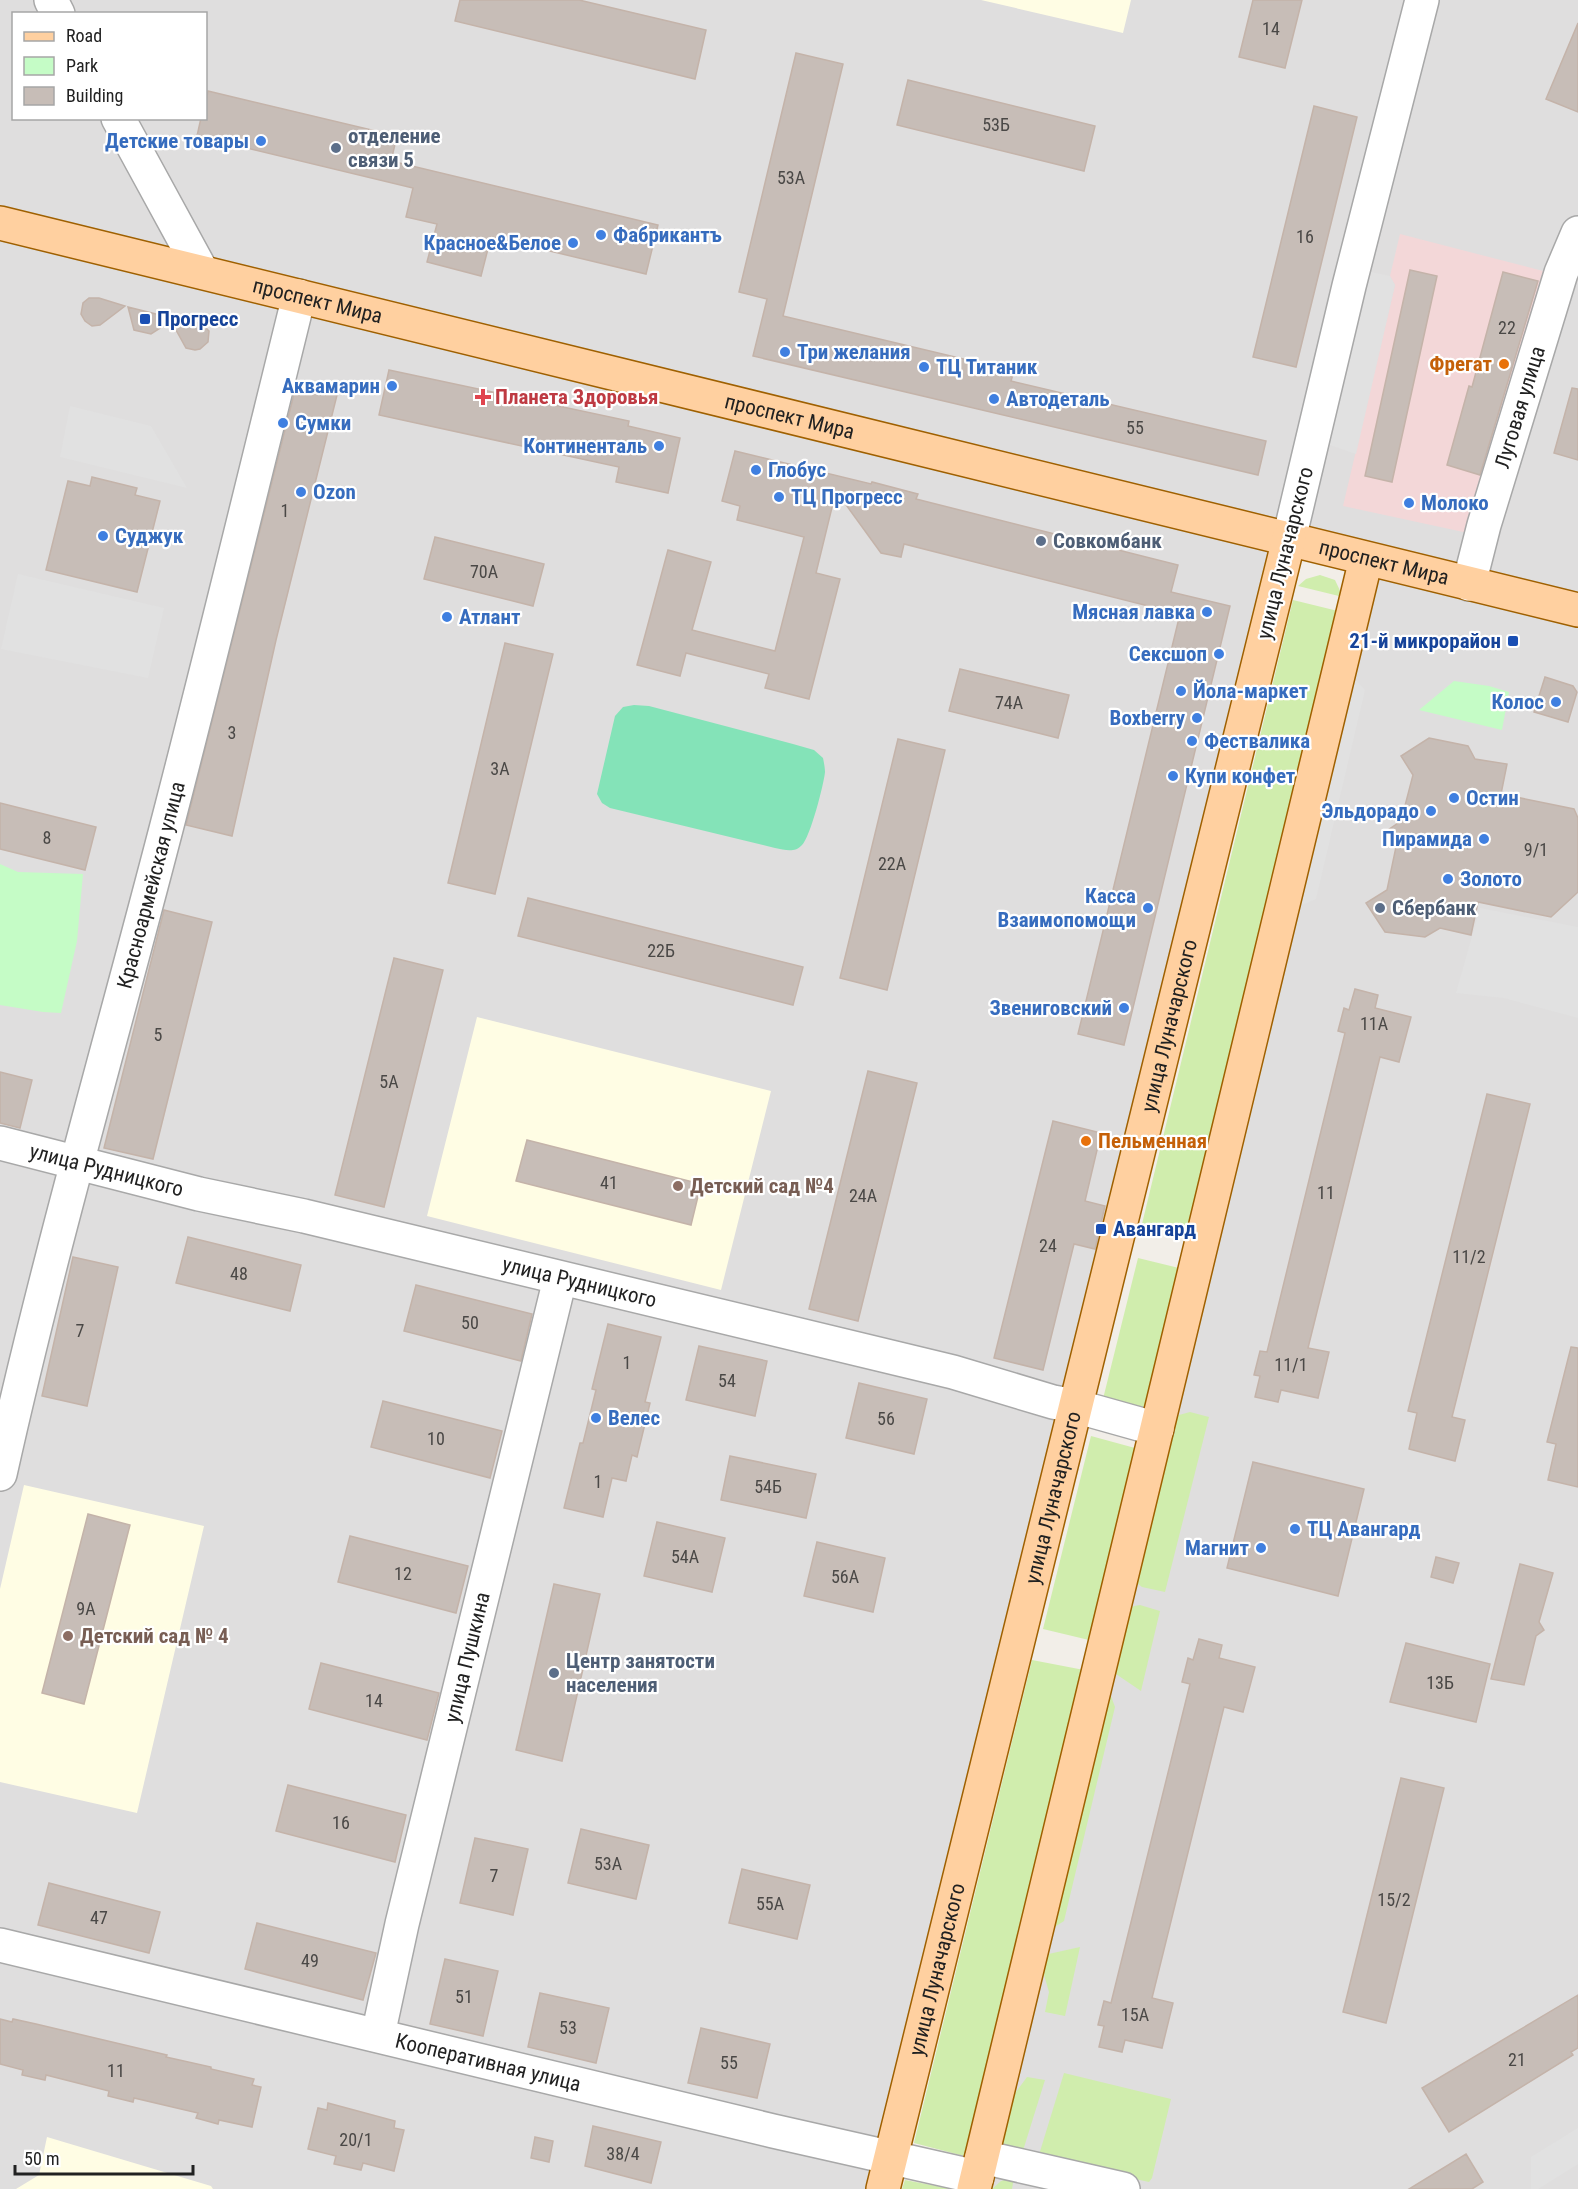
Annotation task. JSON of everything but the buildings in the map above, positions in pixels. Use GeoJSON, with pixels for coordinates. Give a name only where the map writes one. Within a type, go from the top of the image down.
{"type":"FeatureCollection","features":[{"type":"Feature","properties":{"kind":"main road","name":"проспект Мира"},"geometry":{"type":"LineString","coordinates":[[0,222],[1578,610]]}},
{"type":"Feature","properties":{"kind":"main road","name":"улица Луначарского"},"geometry":{"type":"LineString","coordinates":[[883,2189],[1289,539]]}},
{"type":"Feature","properties":{"kind":"main road"},"geometry":{"type":"LineString","coordinates":[[978,2174],[1366,559]]}},
{"type":"Feature","properties":{"kind":"street","name":"улица Луначарского"},"geometry":{"type":"LineString","coordinates":[[1289,539],[1352,275],[1422,0]]}},
{"type":"Feature","properties":{"kind":"street"},"geometry":{"type":"LineString","coordinates":[[119,120],[202,272]]}},
{"type":"Feature","properties":{"kind":"street","name":"Луговая улица"},"geometry":{"type":"LineString","coordinates":[[1470,584],[1484,525],[1561,273],[1578,233]]}},
{"type":"Feature","properties":{"kind":"street","name":"Красноармейская улица"},"geometry":{"type":"LineString","coordinates":[[0,1474],[14,1409],[77,1163],[172,809],[298,296]]}},
{"type":"Feature","properties":{"kind":"street","name":"улица Рудницкого"},"geometry":{"type":"LineString","coordinates":[[0,1143],[199,1194],[304,1216],[953,1372],[1053,1402],[1076,1406],[1157,1429]]}},
{"type":"Feature","properties":{"kind":"street","name":"улица Пушкина"},"geometry":{"type":"LineString","coordinates":[[378,2035],[402,1924],[560,1279]]}},
{"type":"Feature","properties":{"kind":"street","name":"Кооперативная улица"},"geometry":{"type":"LineString","coordinates":[[0,1945],[773,2131],[890,2157],[978,2174],[1122,2189]]}},
{"type":"Feature","properties":{"kind":"shaded area"},"geometry":{"type":"Polygon","coordinates":[[[0,0],[1578,0],[1578,2189],[974,2189],[1366,560],[1290,539],[883,2189],[0,2189],[0,0]]]}},
{"type":"Feature","properties":{"kind":"shaded area"},"geometry":{"type":"Polygon","coordinates":[[[981,0],[1131,0],[1123,33],[981,0]]]}},
{"type":"Feature","properties":{"kind":"shaded area"},"geometry":{"type":"Polygon","coordinates":[[[1400,234],[1543,271],[1468,533],[1343,506],[1395,285],[1390,276],[1400,234]]]}},
{"type":"Feature","properties":{"kind":"shaded area"},"geometry":{"type":"Polygon","coordinates":[[[1371,272],[1390,276],[1395,285],[1356,454],[1327,444],[1371,272]]]}},
{"type":"Feature","properties":{"kind":"shaded area"},"geometry":{"type":"Polygon","coordinates":[[[70,406],[151,426],[187,488],[60,457],[70,406]]]}},
{"type":"Feature","properties":{"kind":"shaded area"},"geometry":{"type":"Polygon","coordinates":[[[18,574],[164,608],[148,678],[1,649],[18,574]]]}},
{"type":"Feature","properties":{"kind":"shaded area"},"geometry":{"type":"Polygon","coordinates":[[[1341,665],[1365,690],[1316,899],[1281,914],[1341,665]]]}},
{"type":"Feature","properties":{"kind":"shaded area"},"geometry":{"type":"Polygon","coordinates":[[[1480,908],[1578,927],[1578,1018],[1504,998],[1456,993],[1480,908]]]}},
{"type":"Feature","properties":{"kind":"shaded area"},"geometry":{"type":"Polygon","coordinates":[[[477,1017],[771,1091],[721,1290],[427,1216],[477,1017]]]}},
{"type":"Feature","properties":{"kind":"shaded area"},"geometry":{"type":"Polygon","coordinates":[[[24,1485],[204,1526],[137,1813],[0,1782],[0,1589],[24,1485]]]}},
{"type":"Feature","properties":{"kind":"shaded area"},"geometry":{"type":"Polygon","coordinates":[[[1578,2128],[1578,2164],[1538,2189],[1531,2189],[1531,2157],[1578,2128]]]}},
{"type":"Feature","properties":{"kind":"shaded area"},"geometry":{"type":"Polygon","coordinates":[[[47,2137],[211,2186],[213,2189],[16,2189],[39,2175],[47,2137]]]}},
{"type":"Feature","properties":{"kind":"green space"},"geometry":{"type":"Polygon","coordinates":[[[1320,575],[1335,580],[1343,597],[1298,586],[1306,579],[1320,575]]]}},
{"type":"Feature","properties":{"kind":"green space"},"geometry":{"type":"Polygon","coordinates":[[[1293,600],[1342,612],[1259,934],[1186,1233],[1142,1224],[1293,600]]]}},
{"type":"Feature","properties":{"kind":"green space"},"geometry":{"type":"Polygon","coordinates":[[[1454,681],[1489,686],[1509,692],[1502,730],[1419,710],[1454,681]]]}},
{"type":"Feature","properties":{"kind":"green space"},"geometry":{"type":"Polygon","coordinates":[[[649,706],[814,750],[823,758],[825,772],[813,822],[802,845],[793,850],[775,848],[610,808],[602,803],[597,794],[615,716],[623,707],[649,706]]]}},
{"type":"Feature","properties":{"kind":"green space"},"geometry":{"type":"Polygon","coordinates":[[[0,864],[18,872],[83,874],[77,941],[61,1013],[0,1005],[0,864]]]}},
{"type":"Feature","properties":{"kind":"green space"},"geometry":{"type":"Polygon","coordinates":[[[1138,1258],[1183,1269],[1145,1424],[1099,1415],[1138,1258]]]}},
{"type":"Feature","properties":{"kind":"green space"},"geometry":{"type":"Polygon","coordinates":[[[1190,1412],[1209,1417],[1165,1592],[1142,1587],[1134,1581],[1174,1419],[1190,1412]]]}},
{"type":"Feature","properties":{"kind":"green space"},"geometry":{"type":"Polygon","coordinates":[[[1091,1436],[1135,1448],[1089,1640],[1043,1629],[1091,1436]]]}},
{"type":"Feature","properties":{"kind":"green space"},"geometry":{"type":"Polygon","coordinates":[[[1140,1605],[1160,1611],[1141,1691],[1113,1672],[1130,1609],[1140,1605]]]}},
{"type":"Feature","properties":{"kind":"green space"},"geometry":{"type":"Polygon","coordinates":[[[1032,1660],[1084,1670],[964,2156],[914,2143],[1032,1660]]]}},
{"type":"Feature","properties":{"kind":"green space"},"geometry":{"type":"Polygon","coordinates":[[[1108,1688],[1115,1707],[1064,1921],[1050,1930],[1108,1688]]]}},
{"type":"Feature","properties":{"kind":"green space"},"geometry":{"type":"Polygon","coordinates":[[[1080,1947],[1065,2016],[1045,2012],[1049,1992],[1042,1968],[1044,1955],[1080,1947]]]}},
{"type":"Feature","properties":{"kind":"green space"},"geometry":{"type":"Polygon","coordinates":[[[1064,2073],[1171,2099],[1152,2178],[1149,2182],[1038,2158],[1064,2073]]]}},
{"type":"Feature","properties":{"kind":"green space"},"geometry":{"type":"Polygon","coordinates":[[[1027,2077],[1045,2080],[1021,2157],[1002,2152],[1000,2139],[1010,2100],[1027,2077]]]}},
{"type":"Feature","properties":{"kind":"green space"},"geometry":{"type":"Polygon","coordinates":[[[1014,2177],[1012,2189],[992,2189],[1001,2181],[1014,2177]]]}},
{"type":"Feature","properties":{"kind":"green space"},"geometry":{"type":"Polygon","coordinates":[[[905,2180],[952,2189],[902,2189],[905,2180]]]}},
{"type":"Feature","properties":{"kind":"place","name":"Детские товары"},"geometry":{"type":"Point","coordinates":[261,141]}},
{"type":"Feature","properties":{"kind":"place","name":"отделение связи 5"},"geometry":{"type":"Point","coordinates":[336,148]}},
{"type":"Feature","properties":{"kind":"place","name":"Фабрикантъ"},"geometry":{"type":"Point","coordinates":[601,235]}},
{"type":"Feature","properties":{"kind":"place","name":"Красное&Белое"},"geometry":{"type":"Point","coordinates":[573,243]}},
{"type":"Feature","properties":{"kind":"place","name":"Прогресс"},"geometry":{"type":"Point","coordinates":[145,319]}},
{"type":"Feature","properties":{"kind":"place","name":"Три желания"},"geometry":{"type":"Point","coordinates":[785,352]}},
{"type":"Feature","properties":{"kind":"place","name":"Фрегат"},"geometry":{"type":"Point","coordinates":[1504,364]}},
{"type":"Feature","properties":{"kind":"place","name":"ТЦ Титаник"},"geometry":{"type":"Point","coordinates":[924,367]}},
{"type":"Feature","properties":{"kind":"place","name":"Аквамарин"},"geometry":{"type":"Point","coordinates":[392,386]}},
{"type":"Feature","properties":{"kind":"place","name":"Планета Здоровья"},"geometry":{"type":"Point","coordinates":[483,397]}},
{"type":"Feature","properties":{"kind":"place","name":"Автодеталь"},"geometry":{"type":"Point","coordinates":[994,399]}},
{"type":"Feature","properties":{"kind":"place","name":"Сумки"},"geometry":{"type":"Point","coordinates":[283,423]}},
{"type":"Feature","properties":{"kind":"place","name":"Континенталь"},"geometry":{"type":"Point","coordinates":[659,446]}},
{"type":"Feature","properties":{"kind":"place","name":"Глобус"},"geometry":{"type":"Point","coordinates":[756,470]}},
{"type":"Feature","properties":{"kind":"place","name":"Ozon"},"geometry":{"type":"Point","coordinates":[301,492]}},
{"type":"Feature","properties":{"kind":"place","name":"ТЦ Прогресс"},"geometry":{"type":"Point","coordinates":[779,497]}},
{"type":"Feature","properties":{"kind":"place","name":"Молоко"},"geometry":{"type":"Point","coordinates":[1409,503]}},
{"type":"Feature","properties":{"kind":"place","name":"Суджук"},"geometry":{"type":"Point","coordinates":[103,536]}},
{"type":"Feature","properties":{"kind":"place","name":"Совкомбанк"},"geometry":{"type":"Point","coordinates":[1041,541]}},
{"type":"Feature","properties":{"kind":"place","name":"Мясная лавка"},"geometry":{"type":"Point","coordinates":[1207,612]}},
{"type":"Feature","properties":{"kind":"place","name":"Атлант"},"geometry":{"type":"Point","coordinates":[447,617]}},
{"type":"Feature","properties":{"kind":"place","name":"21-й микрорайон"},"geometry":{"type":"Point","coordinates":[1513,641]}},
{"type":"Feature","properties":{"kind":"place","name":"Сексшоп"},"geometry":{"type":"Point","coordinates":[1219,654]}},
{"type":"Feature","properties":{"kind":"place","name":"Йола-маркет"},"geometry":{"type":"Point","coordinates":[1181,691]}},
{"type":"Feature","properties":{"kind":"place","name":"Колос"},"geometry":{"type":"Point","coordinates":[1556,702]}},
{"type":"Feature","properties":{"kind":"place","name":"Boxberry"},"geometry":{"type":"Point","coordinates":[1197,718]}},
{"type":"Feature","properties":{"kind":"place","name":"Фествалика"},"geometry":{"type":"Point","coordinates":[1192,741]}},
{"type":"Feature","properties":{"kind":"place","name":"Купи конфет"},"geometry":{"type":"Point","coordinates":[1173,776]}},
{"type":"Feature","properties":{"kind":"place","name":"Остин"},"geometry":{"type":"Point","coordinates":[1454,798]}},
{"type":"Feature","properties":{"kind":"place","name":"Эльдорадо"},"geometry":{"type":"Point","coordinates":[1431,811]}},
{"type":"Feature","properties":{"kind":"place","name":"Пирамида"},"geometry":{"type":"Point","coordinates":[1484,839]}},
{"type":"Feature","properties":{"kind":"place","name":"Золото"},"geometry":{"type":"Point","coordinates":[1448,879]}},
{"type":"Feature","properties":{"kind":"place","name":"Касса Взаимопомощи"},"geometry":{"type":"Point","coordinates":[1148,908]}},
{"type":"Feature","properties":{"kind":"place","name":"Сбербанк"},"geometry":{"type":"Point","coordinates":[1380,908]}},
{"type":"Feature","properties":{"kind":"place","name":"Звениговский"},"geometry":{"type":"Point","coordinates":[1124,1008]}},
{"type":"Feature","properties":{"kind":"place","name":"Пельменная"},"geometry":{"type":"Point","coordinates":[1086,1141]}},
{"type":"Feature","properties":{"kind":"place","name":"Детский сад №4"},"geometry":{"type":"Point","coordinates":[678,1186]}},
{"type":"Feature","properties":{"kind":"place","name":"Авангард"},"geometry":{"type":"Point","coordinates":[1101,1229]}},
{"type":"Feature","properties":{"kind":"place","name":"Велес"},"geometry":{"type":"Point","coordinates":[596,1418]}},
{"type":"Feature","properties":{"kind":"place","name":"ТЦ Авангард"},"geometry":{"type":"Point","coordinates":[1295,1529]}},
{"type":"Feature","properties":{"kind":"place","name":"Магнит"},"geometry":{"type":"Point","coordinates":[1261,1548]}},
{"type":"Feature","properties":{"kind":"place","name":"Детский сад № 4"},"geometry":{"type":"Point","coordinates":[68,1636]}},
{"type":"Feature","properties":{"kind":"place","name":"Центр занятости населения"},"geometry":{"type":"Point","coordinates":[554,1673]}}]}
